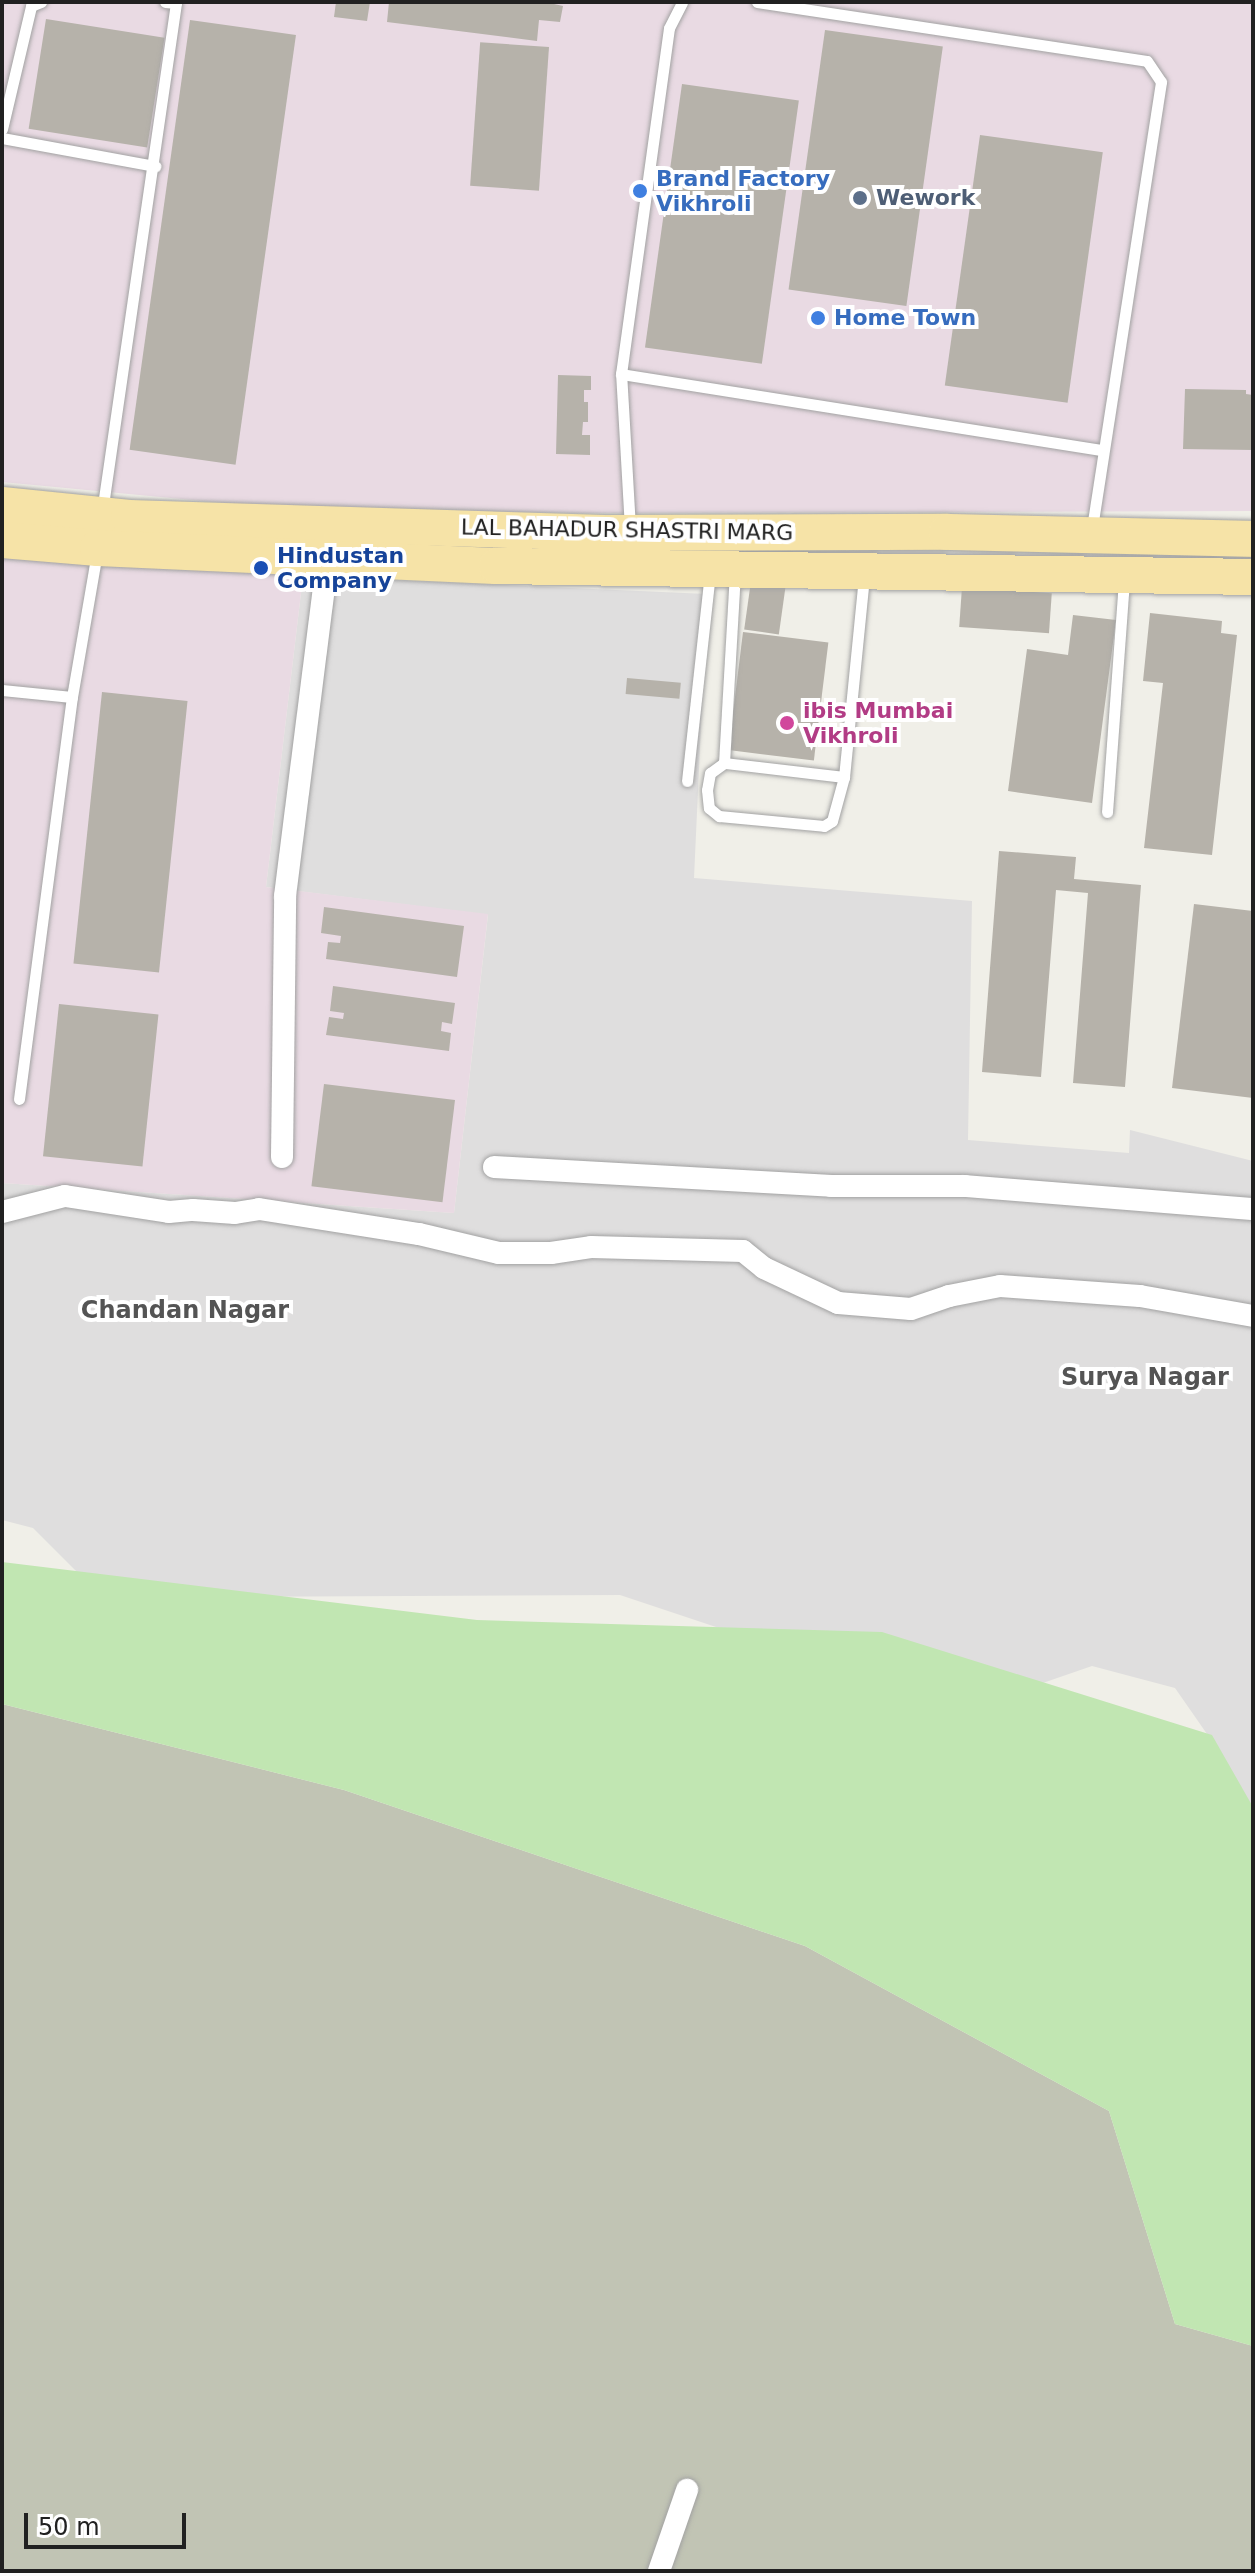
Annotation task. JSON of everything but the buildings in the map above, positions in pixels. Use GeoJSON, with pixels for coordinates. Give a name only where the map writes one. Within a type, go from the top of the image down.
{"type":"FeatureCollection","features":[{"type":"Feature","properties":{"kind":"main road","name":"LAL BAHADUR SHASTRI MARG"},"geometry":{"type":"LineString","coordinates":[[2,505],[100,530]]}},
{"type":"Feature","properties":{"kind":"main road","name":"LAL BAHADUR SHASTRI MARG"},"geometry":{"type":"LineString","coordinates":[[2,540],[100,530],[330,540],[630,532],[1253,539]]}},
{"type":"Feature","properties":{"kind":"main road"},"geometry":{"type":"LineString","coordinates":[[738,570],[768,533]]}},
{"type":"Feature","properties":{"kind":"main road","name":"LAL BAHADUR SHASTRI MARG"},"geometry":{"type":"LineString","coordinates":[[330,540],[497,566],[1253,577]]}},
{"type":"Feature","properties":{"kind":"street"},"geometry":{"type":"LineString","coordinates":[[282,1157],[285,896],[330,540]]}},
{"type":"Feature","properties":{"kind":"street"},"geometry":{"type":"LineString","coordinates":[[494,1167],[831,1186],[965,1186],[1253,1209]]}},
{"type":"Feature","properties":{"kind":"street"},"geometry":{"type":"LineString","coordinates":[[2,1212],[65,1196],[169,1212],[235,1213],[259,1209],[419,1234],[499,1253],[551,1253],[591,1247],[743,1251],[764,1268],[838,1303],[911,1309],[949,1296],[1000,1286],[1140,1296],[1253,1316]]}},
{"type":"Feature","properties":{"kind":"street"},"geometry":{"type":"LineString","coordinates":[[659,2571],[687,2490]]}},
{"type":"Feature","properties":{"kind":"lane"},"geometry":{"type":"LineString","coordinates":[[2,129],[31,6],[41,2]]}},
{"type":"Feature","properties":{"kind":"lane"},"geometry":{"type":"LineString","coordinates":[[19,1099],[72,697],[155,166],[176,3],[165,2]]}},
{"type":"Feature","properties":{"kind":"lane"},"geometry":{"type":"LineString","coordinates":[[630,532],[621,374],[669,28],[682,2]]}},
{"type":"Feature","properties":{"kind":"lane"},"geometry":{"type":"LineString","coordinates":[[757,2],[1147,61],[1161,82],[1091,536]]}},
{"type":"Feature","properties":{"kind":"lane"},"geometry":{"type":"LineString","coordinates":[[2,138],[155,166]]}},
{"type":"Feature","properties":{"kind":"lane"},"geometry":{"type":"LineString","coordinates":[[621,374],[1102,450]]}},
{"type":"Feature","properties":{"kind":"lane"},"geometry":{"type":"LineString","coordinates":[[724,763],[738,570]]}},
{"type":"Feature","properties":{"kind":"lane"},"geometry":{"type":"LineString","coordinates":[[687,781],[738,570]]}},
{"type":"Feature","properties":{"kind":"lane"},"geometry":{"type":"LineString","coordinates":[[844,777],[724,763],[710,773],[707,790],[709,808],[719,816],[824,826],[837,813],[844,777],[864,572]]}},
{"type":"Feature","properties":{"kind":"lane"},"geometry":{"type":"LineString","coordinates":[[1107,812],[1124,575]]}},
{"type":"Feature","properties":{"kind":"lane"},"geometry":{"type":"LineString","coordinates":[[2,690],[72,697]]}},
{"type":"Feature","properties":{"kind":"shaded area"},"geometry":{"type":"Polygon","coordinates":[[[2,2],[1253,2],[1253,511],[589,513],[289,509],[2,482],[2,2]]]}},
{"type":"Feature","properties":{"kind":"shaded area"},"geometry":{"type":"Polygon","coordinates":[[[2,557],[303,576],[266,887],[488,914],[454,1213],[2,1183],[2,557]]]}},
{"type":"Feature","properties":{"kind":"shaded area"},"geometry":{"type":"Polygon","coordinates":[[[303,576],[707,594],[694,878],[972,901],[968,1140],[1129,1153],[1130,1130],[1253,1161],[1253,1818],[1223,1757],[1175,1688],[1092,1666],[1002,1697],[731,1632],[620,1595],[220,1597],[86,1581],[33,1528],[2,1520],[2,1183],[454,1213],[488,915],[266,887],[303,576]]]}},
{"type":"Feature","properties":{"kind":"shaded area"},"geometry":{"type":"Polygon","coordinates":[[[2,1704],[344,1790],[805,1946],[1109,2111],[1175,2324],[1253,2346],[1253,2571],[2,2571],[2,1704]]]}},
{"type":"Feature","properties":{"kind":"green space"},"geometry":{"type":"Polygon","coordinates":[[[2,1562],[477,1620],[882,1632],[1212,1735],[1253,1807],[1253,2346],[1175,2324],[1109,2111],[805,1946],[344,1790],[2,1704],[2,1562]]]}},
{"type":"Feature","properties":{"kind":"place","name":"Brand Factory Vikhroli"},"geometry":{"type":"Point","coordinates":[640,191]}},
{"type":"Feature","properties":{"kind":"place","name":"Wework"},"geometry":{"type":"Point","coordinates":[860,198]}},
{"type":"Feature","properties":{"kind":"place","name":"Home Town"},"geometry":{"type":"Point","coordinates":[818,318]}},
{"type":"Feature","properties":{"kind":"place","name":"Hindustan Company"},"geometry":{"type":"Point","coordinates":[261,568]}},
{"type":"Feature","properties":{"kind":"place","name":"ibis Mumbai Vikhroli"},"geometry":{"type":"Point","coordinates":[787,723]}},
{"type":"Feature","properties":{"kind":"district","name":"Chandan Nagar"},"geometry":{"type":"Point","coordinates":[185,1311]}},
{"type":"Feature","properties":{"kind":"district","name":"Surya Nagar"},"geometry":{"type":"Point","coordinates":[1145,1378]}}]}
